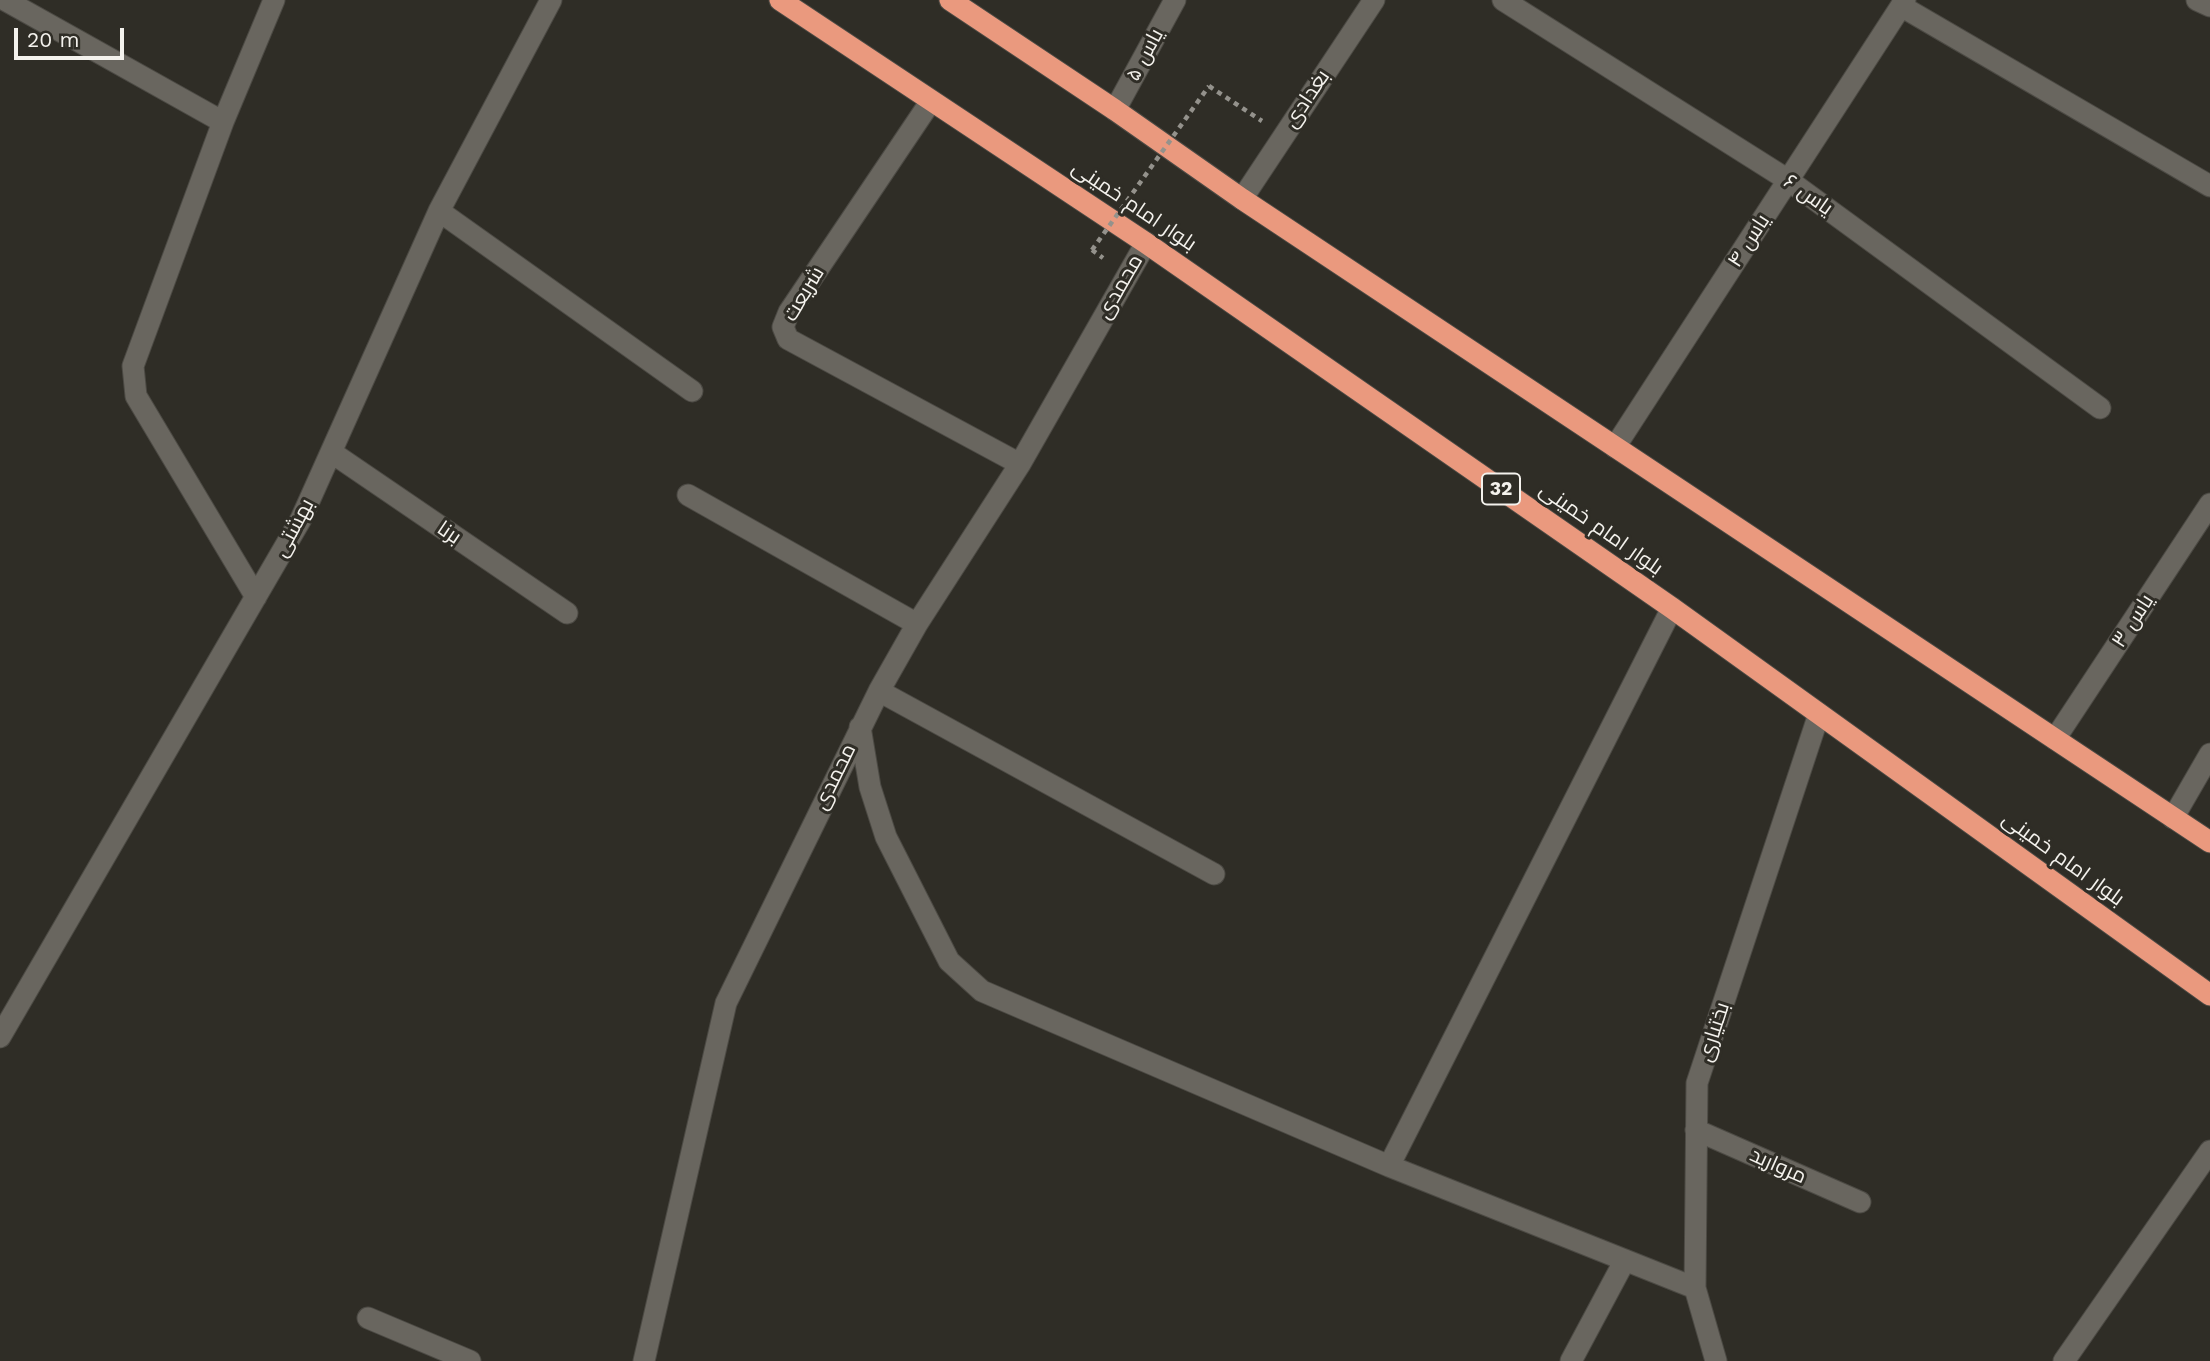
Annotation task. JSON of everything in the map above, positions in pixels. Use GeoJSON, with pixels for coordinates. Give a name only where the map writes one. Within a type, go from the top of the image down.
{"type":"FeatureCollection","features":[{"type":"Feature","properties":{"kind":"highway","name":"بلوار امام خمینی"},"geometry":{"type":"LineString","coordinates":[[780,0],[1146,243],[1672,608],[2210,995]]}},
{"type":"Feature","properties":{"kind":"highway"},"geometry":{"type":"LineString","coordinates":[[950,0],[1242,199],[2210,842]]}},
{"type":"Feature","properties":{"kind":"street"},"geometry":{"type":"LineString","coordinates":[[5,0],[223,122]]}},
{"type":"Feature","properties":{"kind":"street"},"geometry":{"type":"LineString","coordinates":[[256,597],[136,396],[133,366],[223,122],[274,0]]}},
{"type":"Feature","properties":{"kind":"street","name":"بهشتی"},"geometry":{"type":"LineString","coordinates":[[0,1037],[301,519],[439,211],[551,0]]}},
{"type":"Feature","properties":{"kind":"street","name":"یاس ۵"},"geometry":{"type":"LineString","coordinates":[[1115,110],[1175,0]]}},
{"type":"Feature","properties":{"kind":"street","name":"بغدادی"},"geometry":{"type":"LineString","coordinates":[[1242,199],[1374,0]]}},
{"type":"Feature","properties":{"kind":"street","name":"یاس ۶"},"geometry":{"type":"LineString","coordinates":[[1503,0],[1788,180],[2100,408]]}},
{"type":"Feature","properties":{"kind":"street"},"geometry":{"type":"LineString","coordinates":[[2197,0],[2210,6]]}},
{"type":"Feature","properties":{"kind":"street"},"geometry":{"type":"LineString","coordinates":[[1903,3],[2210,186]]}},
{"type":"Feature","properties":{"kind":"street","name":"یاس ۴"},"geometry":{"type":"LineString","coordinates":[[1615,447],[1903,3]]}},
{"type":"Feature","properties":{"kind":"street","name":"شریعت"},"geometry":{"type":"LineString","coordinates":[[931,101],[789,312],[783,327],[788,339],[1020,464]]}},
{"type":"Feature","properties":{"kind":"street"},"geometry":{"type":"LineString","coordinates":[[439,211],[692,391]]}},
{"type":"Feature","properties":{"kind":"street","name":"محمدی"},"geometry":{"type":"LineString","coordinates":[[644,1361],[726,1003],[879,691],[917,624],[1020,464],[1146,243]]}},
{"type":"Feature","properties":{"kind":"street","name":"برنا"},"geometry":{"type":"LineString","coordinates":[[331,452],[567,613]]}},
{"type":"Feature","properties":{"kind":"street"},"geometry":{"type":"LineString","coordinates":[[688,495],[917,624]]}},
{"type":"Feature","properties":{"kind":"street","name":"یاس ۳"},"geometry":{"type":"LineString","coordinates":[[2055,739],[2210,504]]}},
{"type":"Feature","properties":{"kind":"street"},"geometry":{"type":"LineString","coordinates":[[1389,1166],[1672,608]]}},
{"type":"Feature","properties":{"kind":"street"},"geometry":{"type":"LineString","coordinates":[[879,691],[1214,874]]}},
{"type":"Feature","properties":{"kind":"street","name":"بختیاری"},"geometry":{"type":"LineString","coordinates":[[1716,1361],[1695,1288],[1697,1083],[1819,714]]}},
{"type":"Feature","properties":{"kind":"street"},"geometry":{"type":"LineString","coordinates":[[860,727],[870,786],[886,837],[949,961],[982,991],[1389,1166],[1695,1288]]}},
{"type":"Feature","properties":{"kind":"street"},"geometry":{"type":"LineString","coordinates":[[2174,818],[2210,754]]}},
{"type":"Feature","properties":{"kind":"street","name":"مروارید"},"geometry":{"type":"LineString","coordinates":[[1696,1130],[1860,1202]]}},
{"type":"Feature","properties":{"kind":"street"},"geometry":{"type":"LineString","coordinates":[[2064,1361],[2210,1151]]}},
{"type":"Feature","properties":{"kind":"street"},"geometry":{"type":"LineString","coordinates":[[1571,1361],[1625,1260]]}},
{"type":"Feature","properties":{"kind":"street"},"geometry":{"type":"LineString","coordinates":[[368,1318],[470,1361]]}},
{"type":"Feature","properties":{"kind":"path"},"geometry":{"type":"LineString","coordinates":[[1107,260],[1091,250],[1209,86],[1259,119]]}}]}
